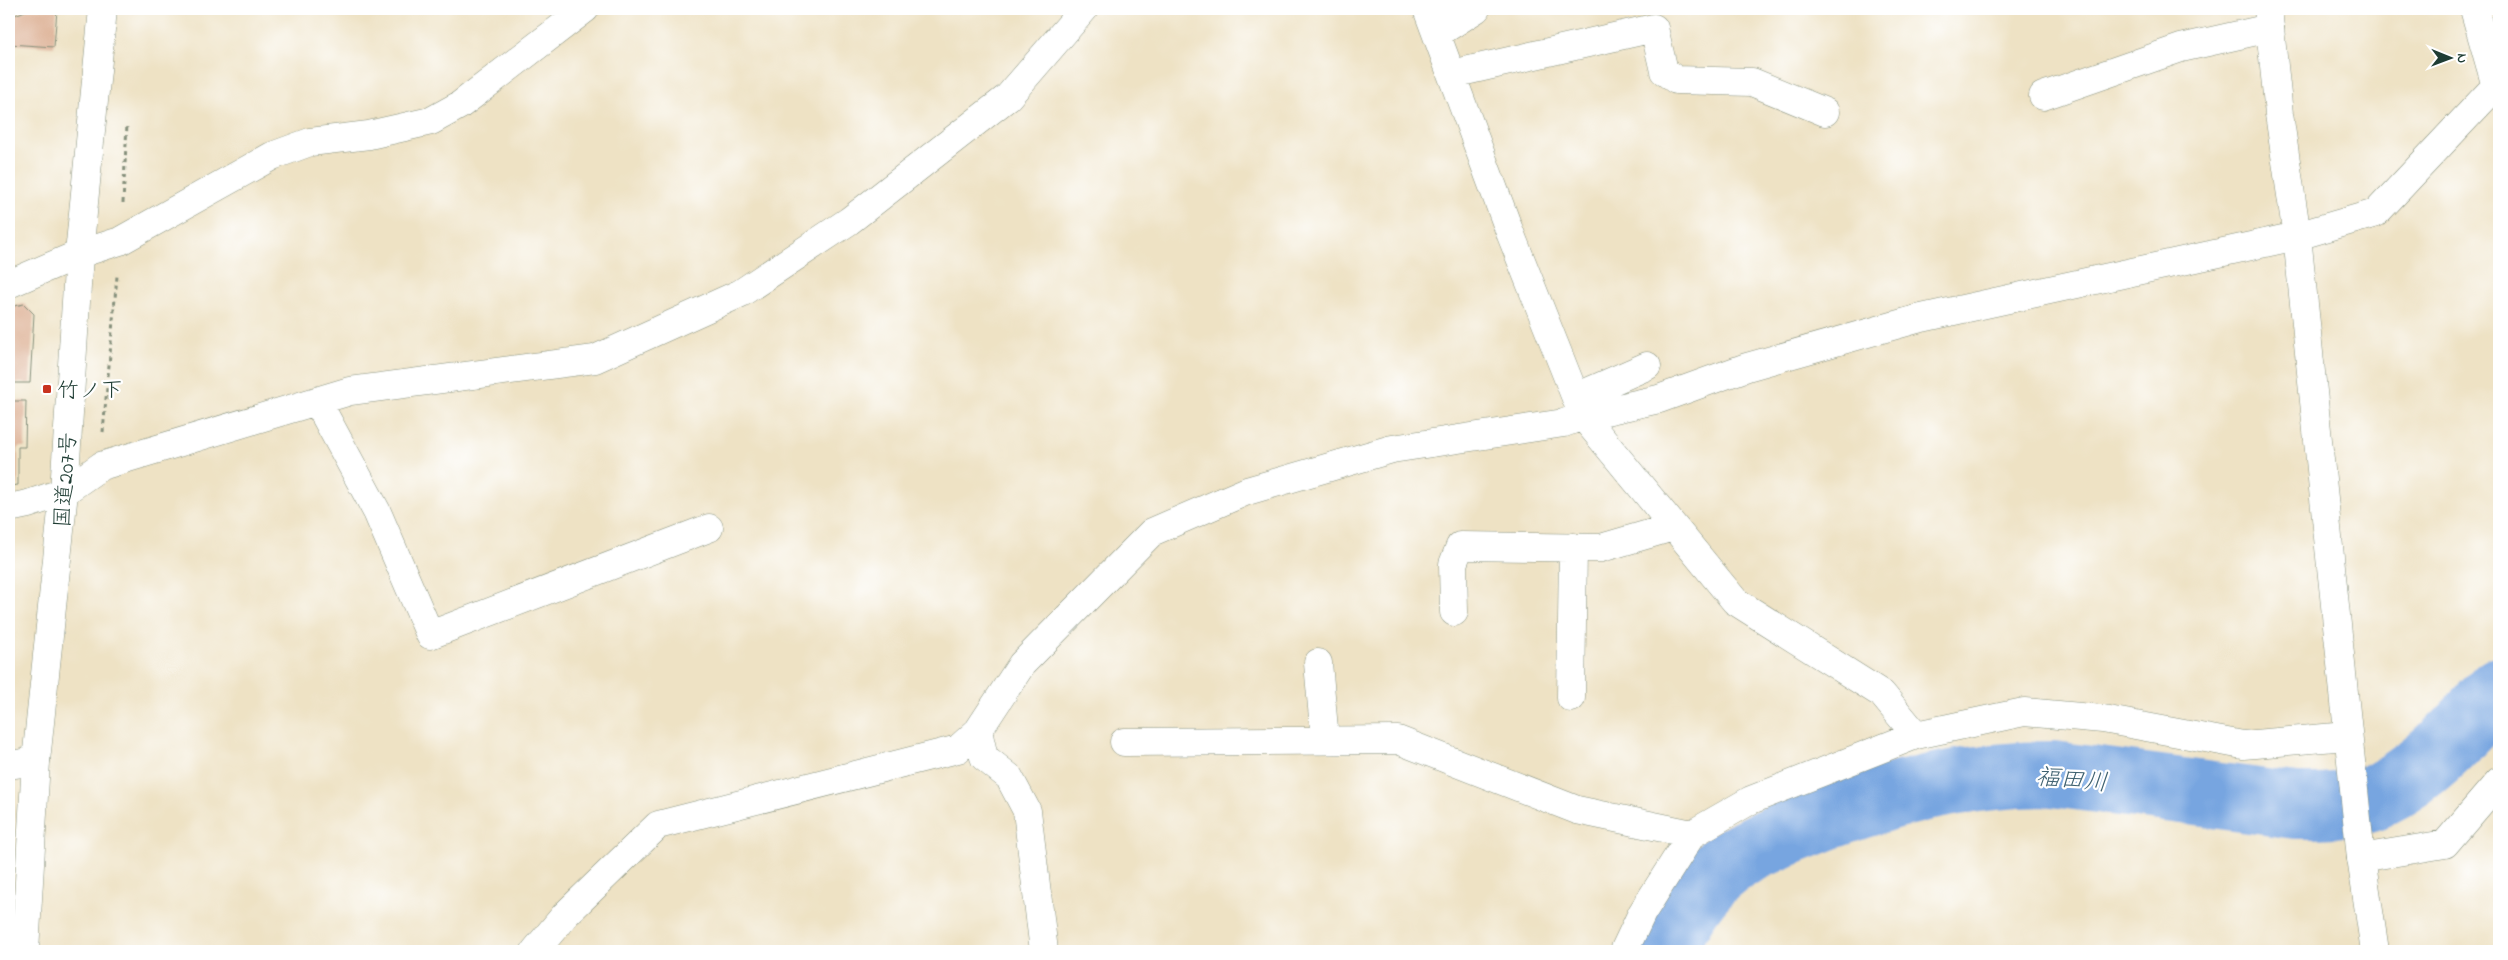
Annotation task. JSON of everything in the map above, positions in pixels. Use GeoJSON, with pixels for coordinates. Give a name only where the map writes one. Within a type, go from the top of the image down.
{"type":"FeatureCollection","features":[{"type":"Feature","properties":{"kind":"main road","name":"国道207号"},"geometry":{"type":"LineString","coordinates":[[25,951],[36,761],[64,492],[79,254],[103,9]]}},
{"type":"Feature","properties":{"kind":"main road"},"geometry":{"type":"LineString","coordinates":[[9,284],[79,254],[120,241],[272,156],[310,142],[369,135],[430,121],[460,105],[585,9]]}},
{"type":"Feature","properties":{"kind":"main road"},"geometry":{"type":"LineString","coordinates":[[9,508],[64,492],[100,466],[350,392],[595,359],[741,293],[849,221],[1008,97],[1084,9]]}},
{"type":"Feature","properties":{"kind":"main road"},"geometry":{"type":"LineString","coordinates":[[1427,9],[1510,230],[1580,407],[1673,527],[1735,601],[1882,694],[1916,735]]}},
{"type":"Feature","properties":{"kind":"main road"},"geometry":{"type":"LineString","coordinates":[[1437,34],[1476,9]]}},
{"type":"Feature","properties":{"kind":"main road"},"geometry":{"type":"LineString","coordinates":[[1580,407],[1659,399],[1747,367],[1917,319],[2297,236],[2376,213],[2491,91],[2498,90],[2474,9]]}},
{"type":"Feature","properties":{"kind":"main road"},"geometry":{"type":"LineString","coordinates":[[2043,96],[2269,18],[2279,114],[2297,236],[2361,858],[2375,951]]}},
{"type":"Feature","properties":{"kind":"main road"},"geometry":{"type":"LineString","coordinates":[[1452,74],[1654,28],[1664,71],[1676,80],[1752,82],[1825,112]]}},
{"type":"Feature","properties":{"kind":"main road"},"geometry":{"type":"LineString","coordinates":[[535,951],[565,915],[658,825],[958,749],[978,731],[1022,664],[1152,532],[1247,491],[1392,449],[1564,424],[1580,407],[1647,366]]}},
{"type":"Feature","properties":{"kind":"main road"},"geometry":{"type":"LineString","coordinates":[[318,401],[377,512],[430,634],[709,528]]}},
{"type":"Feature","properties":{"kind":"main road"},"geometry":{"type":"LineString","coordinates":[[1454,612],[1453,564],[1460,546],[1601,548],[1673,527]]}},
{"type":"Feature","properties":{"kind":"main road"},"geometry":{"type":"LineString","coordinates":[[1571,698],[1573,547]]}},
{"type":"Feature","properties":{"kind":"main road"},"geometry":{"type":"LineString","coordinates":[[1318,663],[1325,740]]}},
{"type":"Feature","properties":{"kind":"main road"},"geometry":{"type":"LineString","coordinates":[[1624,951],[1642,913],[1692,834],[1751,800],[1916,735],[2024,712],[2103,719],[2243,745],[2348,743]]}},
{"type":"Feature","properties":{"kind":"main road"},"geometry":{"type":"LineString","coordinates":[[978,731],[984,757],[1009,777],[1027,811],[1044,951]]}},
{"type":"Feature","properties":{"kind":"main road"},"geometry":{"type":"LineString","coordinates":[[1124,742],[1398,740],[1577,810],[1692,834]]}},
{"type":"Feature","properties":{"kind":"main road"},"geometry":{"type":"LineString","coordinates":[[9,765],[36,761]]}},
{"type":"Feature","properties":{"kind":"main road"},"geometry":{"type":"LineString","coordinates":[[2361,858],[2445,844],[2499,781]]}},
{"type":"Feature","properties":{"kind":"building"},"geometry":{"type":"Polygon","coordinates":[[[30,9],[57,10],[54,47],[9,44],[10,17],[30,9]]]}},
{"type":"Feature","properties":{"kind":"building"},"geometry":{"type":"Polygon","coordinates":[[[24,304],[34,314],[30,383],[9,383],[9,307],[24,304]]]}},
{"type":"Feature","properties":{"kind":"building"},"geometry":{"type":"Polygon","coordinates":[[[9,401],[26,401],[25,447],[18,447],[18,485],[9,486],[9,401]]]}},
{"type":"Feature","properties":{"kind":"waterway","name":"福田川"},"geometry":{"type":"LineString","coordinates":[[1663,951],[1688,905],[1714,874],[1724,866],[1749,850],[1857,807],[1921,789],[1954,783],[1987,778],[2053,774],[2296,806],[2357,802],[2397,785],[2416,772],[2453,739],[2499,689]]}},
{"type":"Feature","properties":{"kind":"place","name":"竹ノ下"},"geometry":{"type":"Point","coordinates":[47,389]}}]}
